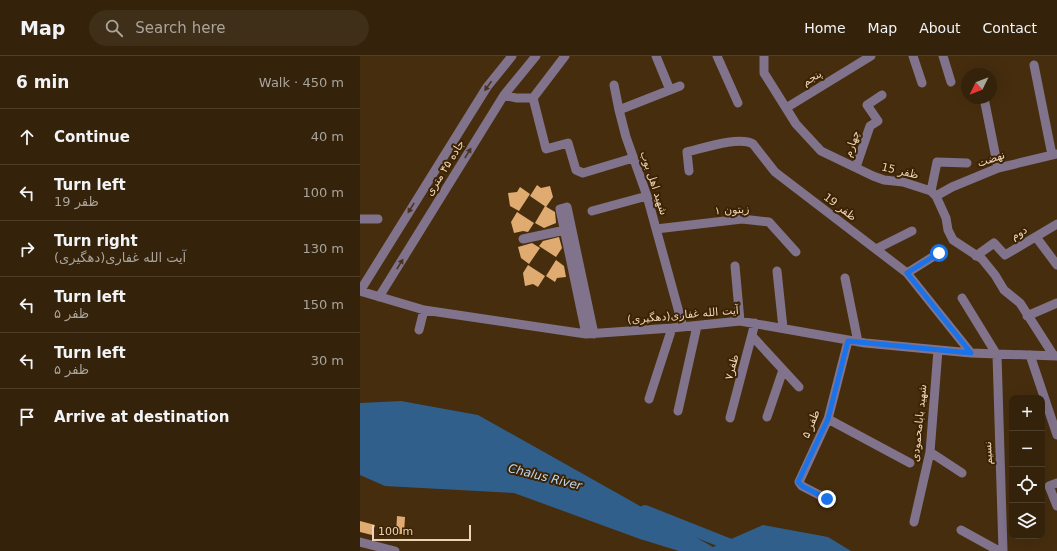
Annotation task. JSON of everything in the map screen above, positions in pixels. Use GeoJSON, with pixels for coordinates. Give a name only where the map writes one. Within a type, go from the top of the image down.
{"type":"FeatureCollection","features":[{"type":"Feature","properties":{"kind":"street","name":"جاده ۴۵ متری"},"geometry":{"type":"LineString","coordinates":[[360,291],[487,87],[512,56]]}},
{"type":"Feature","properties":{"kind":"street","name":"جاده ۴۵ متری"},"geometry":{"type":"LineString","coordinates":[[379,297],[504,94],[536,56]]}},
{"type":"Feature","properties":{"kind":"street"},"geometry":{"type":"LineString","coordinates":[[533,98],[565,56]]}},
{"type":"Feature","properties":{"kind":"street"},"geometry":{"type":"LineString","coordinates":[[656,56],[670,90]]}},
{"type":"Feature","properties":{"kind":"street"},"geometry":{"type":"LineString","coordinates":[[717,56],[738,103]]}},
{"type":"Feature","properties":{"kind":"street","name":"ظفر 15"},"geometry":{"type":"LineString","coordinates":[[764,56],[764,73],[796,124],[821,150],[873,176],[884,180],[903,182],[934,194]]}},
{"type":"Feature","properties":{"kind":"street","name":"پنجم"},"geometry":{"type":"LineString","coordinates":[[786,108],[871,56]]}},
{"type":"Feature","properties":{"kind":"street"},"geometry":{"type":"LineString","coordinates":[[913,56],[922,84]]}},
{"type":"Feature","properties":{"kind":"street"},"geometry":{"type":"LineString","coordinates":[[943,56],[951,82]]}},
{"type":"Feature","properties":{"kind":"street"},"geometry":{"type":"LineString","coordinates":[[1034,65],[1055,154]]}},
{"type":"Feature","properties":{"kind":"street","name":"شهید اهل بوب"},"geometry":{"type":"LineString","coordinates":[[614,86],[619,110],[633,158],[647,196],[683,327]]}},
{"type":"Feature","properties":{"kind":"street"},"geometry":{"type":"LineString","coordinates":[[619,110],[680,86]]}},
{"type":"Feature","properties":{"kind":"street"},"geometry":{"type":"LineString","coordinates":[[504,94],[516,98],[533,98]]}},
{"type":"Feature","properties":{"kind":"street","name":"چهارم"},"geometry":{"type":"LineString","coordinates":[[856,167],[870,126],[878,121],[867,105],[882,95]]}},
{"type":"Feature","properties":{"kind":"street"},"geometry":{"type":"LineString","coordinates":[[533,98],[546,149],[568,143],[576,170],[583,173],[633,158]]}},
{"type":"Feature","properties":{"kind":"street"},"geometry":{"type":"LineString","coordinates":[[985,104],[998,168]]}},
{"type":"Feature","properties":{"kind":"street","name":"ظفر 19"},"geometry":{"type":"LineString","coordinates":[[689,171],[687,152],[739,140],[748,141],[753,144],[774,172],[907,273],[971,353]]}},
{"type":"Feature","properties":{"kind":"street","name":"نهضت"},"geometry":{"type":"LineString","coordinates":[[934,194],[998,168],[1055,154]]}},
{"type":"Feature","properties":{"kind":"street"},"geometry":{"type":"LineString","coordinates":[[967,163],[937,162],[934,194],[946,218],[948,230],[953,240],[982,259],[995,275],[1004,290],[1020,303],[1027,316],[1055,356]]}},
{"type":"Feature","properties":{"kind":"street"},"geometry":{"type":"LineString","coordinates":[[592,211],[647,196]]}},
{"type":"Feature","properties":{"kind":"street"},"geometry":{"type":"LineString","coordinates":[[360,219],[378,219]]}},
{"type":"Feature","properties":{"kind":"street","name":"زیتون ۱"},"geometry":{"type":"LineString","coordinates":[[656,229],[742,219],[769,222],[796,252]]}},
{"type":"Feature","properties":{"kind":"street","name":"دوم"},"geometry":{"type":"LineString","coordinates":[[976,256],[994,243],[1005,255],[1057,224]]}},
{"type":"Feature","properties":{"kind":"street"},"geometry":{"type":"LineString","coordinates":[[522,239],[568,230],[590,334]]}},
{"type":"Feature","properties":{"kind":"street"},"geometry":{"type":"LineString","coordinates":[[876,249],[912,231]]}},
{"type":"Feature","properties":{"kind":"street"},"geometry":{"type":"LineString","coordinates":[[1036,237],[1057,265]]}},
{"type":"Feature","properties":{"kind":"street"},"geometry":{"type":"LineString","coordinates":[[907,273],[939,253]]}},
{"type":"Feature","properties":{"kind":"street"},"geometry":{"type":"LineString","coordinates":[[735,266],[740,321]]}},
{"type":"Feature","properties":{"kind":"street"},"geometry":{"type":"LineString","coordinates":[[777,270],[783,328]]}},
{"type":"Feature","properties":{"kind":"street"},"geometry":{"type":"LineString","coordinates":[[845,278],[858,342]]}},
{"type":"Feature","properties":{"kind":"street","name":"آیت الله غفاری(دهگیری)"},"geometry":{"type":"LineString","coordinates":[[360,291],[424,310],[590,334],[697,326],[740,321],[848,341],[997,355],[1055,356]]}},
{"type":"Feature","properties":{"kind":"street"},"geometry":{"type":"LineString","coordinates":[[962,298],[997,355]]}},
{"type":"Feature","properties":{"kind":"street"},"geometry":{"type":"LineString","coordinates":[[1027,316],[1057,303]]}},
{"type":"Feature","properties":{"kind":"street"},"geometry":{"type":"LineString","coordinates":[[419,330],[424,310]]}},
{"type":"Feature","properties":{"kind":"street","name":"ظفر۷"},"geometry":{"type":"LineString","coordinates":[[730,418],[756,323]]}},
{"type":"Feature","properties":{"kind":"street"},"geometry":{"type":"LineString","coordinates":[[678,411],[697,326]]}},
{"type":"Feature","properties":{"kind":"street"},"geometry":{"type":"LineString","coordinates":[[649,399],[672,328]]}},
{"type":"Feature","properties":{"kind":"street"},"geometry":{"type":"LineString","coordinates":[[752,337],[799,387]]}},
{"type":"Feature","properties":{"kind":"street","name":"ظفر ۵"},"geometry":{"type":"LineString","coordinates":[[827,499],[802,486],[798,482],[828,419],[848,341]]}},
{"type":"Feature","properties":{"kind":"street","name":"شهید بابامحمودی"},"geometry":{"type":"LineString","coordinates":[[914,522],[930,452],[938,350]]}},
{"type":"Feature","properties":{"kind":"street","name":"نسیم"},"geometry":{"type":"LineString","coordinates":[[997,355],[1003,551]]}},
{"type":"Feature","properties":{"kind":"street"},"geometry":{"type":"LineString","coordinates":[[1030,355],[1057,435]]}},
{"type":"Feature","properties":{"kind":"street"},"geometry":{"type":"LineString","coordinates":[[768,417],[783,370]]}},
{"type":"Feature","properties":{"kind":"street"},"geometry":{"type":"LineString","coordinates":[[828,419],[872,441],[910,463]]}},
{"type":"Feature","properties":{"kind":"street"},"geometry":{"type":"LineString","coordinates":[[930,452],[962,473]]}},
{"type":"Feature","properties":{"kind":"street"},"geometry":{"type":"LineString","coordinates":[[1057,483],[1049,486],[1057,506]]}},
{"type":"Feature","properties":{"kind":"street"},"geometry":{"type":"LineString","coordinates":[[961,530],[999,551]]}},
{"type":"Feature","properties":{"kind":"street"},"geometry":{"type":"LineString","coordinates":[[360,542],[396,551]]}},
{"type":"Feature","properties":{"kind":"water"},"geometry":{"type":"Polygon","coordinates":[[[401,401],[478,415],[713,547],[763,525],[828,537],[851,551],[679,551],[640,539],[514,493],[385,486],[360,475],[360,403],[401,401]]]}},
{"type":"Feature","properties":{"kind":"building"},"geometry":{"type":"Polygon","coordinates":[[[537,185],[541,188],[550,186],[553,197],[546,207],[530,196],[537,185]]]}},
{"type":"Feature","properties":{"kind":"building"},"geometry":{"type":"Polygon","coordinates":[[[520,187],[530,194],[519,211],[510,206],[508,193],[517,192],[520,187]]]}},
{"type":"Feature","properties":{"kind":"building"},"geometry":{"type":"Polygon","coordinates":[[[545,206],[555,212],[556,223],[544,228],[535,223],[545,206]]]}},
{"type":"Feature","properties":{"kind":"building"},"geometry":{"type":"Polygon","coordinates":[[[517,212],[534,223],[528,232],[523,231],[514,233],[511,222],[517,212]]]}},
{"type":"Feature","properties":{"kind":"building"},"geometry":{"type":"Polygon","coordinates":[[[559,237],[562,248],[556,257],[539,246],[543,241],[559,237]]]}},
{"type":"Feature","properties":{"kind":"building"},"geometry":{"type":"Polygon","coordinates":[[[532,243],[540,248],[529,264],[521,258],[518,247],[532,243]]]}},
{"type":"Feature","properties":{"kind":"building"},"geometry":{"type":"Polygon","coordinates":[[[556,260],[564,266],[566,277],[557,278],[555,282],[546,276],[556,260]]]}},
{"type":"Feature","properties":{"kind":"building"},"geometry":{"type":"Polygon","coordinates":[[[528,265],[545,276],[538,287],[533,284],[525,286],[523,273],[528,265]]]}},
{"type":"Feature","properties":{"kind":"building"},"geometry":{"type":"Polygon","coordinates":[[[397,516],[405,517],[404,534],[396,534],[397,516]]]}},
{"type":"Feature","properties":{"kind":"building"},"geometry":{"type":"Polygon","coordinates":[[[360,521],[375,525],[372,535],[360,532],[360,521]]]}},
{"type":"Feature","properties":{"kind":"waterway","name":"Chalus River"},"geometry":{"type":"LineString","coordinates":[[645,511],[746,551]]}},
{"type":"Feature","properties":{"kind":"route"},"geometry":{"type":"LineString","coordinates":[[827,499],[800,485],[798,482],[828,419],[848,341],[971,353],[907,273],[939,253]]}}]}
